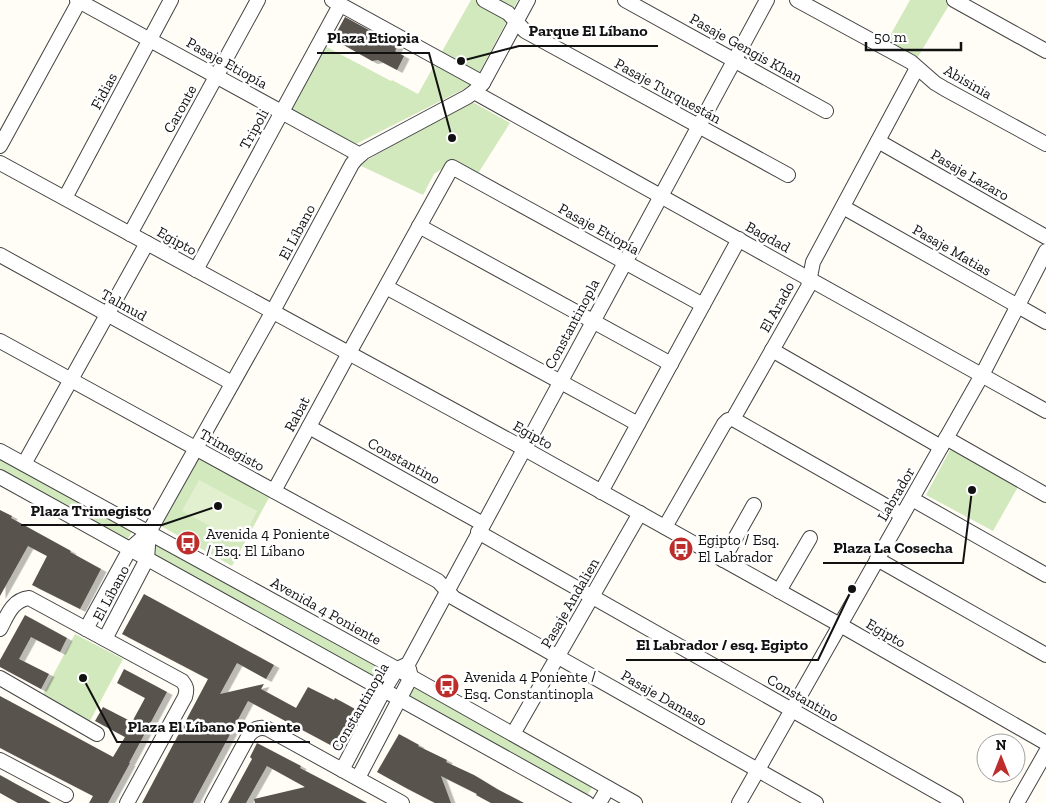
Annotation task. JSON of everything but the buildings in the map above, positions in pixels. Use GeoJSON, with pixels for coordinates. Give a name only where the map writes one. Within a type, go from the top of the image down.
{"type":"FeatureCollection","features":[{"type":"Feature","properties":{"kind":"street","name":"Pasaje Etiopía"},"geometry":{"type":"LineString","coordinates":[[79,0],[360,155]]}},
{"type":"Feature","properties":{"kind":"street"},"geometry":{"type":"LineString","coordinates":[[0,146],[79,0]]}},
{"type":"Feature","properties":{"kind":"street","name":"Fidias"},"geometry":{"type":"LineString","coordinates":[[65,198],[171,0]]}},
{"type":"Feature","properties":{"kind":"street","name":"Caronte"},"geometry":{"type":"LineString","coordinates":[[130,234],[258,0]]}},
{"type":"Feature","properties":{"kind":"street","name":"Pasaje Turquestán"},"geometry":{"type":"LineString","coordinates":[[484,0],[508,13],[525,31],[788,175]]}},
{"type":"Feature","properties":{"kind":"street"},"geometry":{"type":"LineString","coordinates":[[479,87],[528,0]]}},
{"type":"Feature","properties":{"kind":"street","name":"Pasaje Gengis Khan"},"geometry":{"type":"LineString","coordinates":[[624,0],[826,110]]}},
{"type":"Feature","properties":{"kind":"street","name":"Constantinopla"},"geometry":{"type":"LineString","coordinates":[[349,774],[400,699],[405,670],[447,590],[767,0]]}},
{"type":"Feature","properties":{"kind":"street","name":"Abisinia"},"geometry":{"type":"LineString","coordinates":[[798,0],[903,58],[940,86],[1046,144]]}},
{"type":"Feature","properties":{"kind":"street"},"geometry":{"type":"LineString","coordinates":[[954,0],[1046,51]]}},
{"type":"Feature","properties":{"kind":"street","name":"Bagdad"},"geometry":{"type":"LineString","coordinates":[[336,2],[660,196],[1046,411]]}},
{"type":"Feature","properties":{"kind":"street","name":"Tripoli"},"geometry":{"type":"LineString","coordinates":[[196,270],[282,112],[336,2]]}},
{"type":"Feature","properties":{"kind":"street","name":"El Arado"},"geometry":{"type":"LineString","coordinates":[[665,527],[724,424],[728,420],[733,419],[808,287],[813,262],[917,68]]}},
{"type":"Feature","properties":{"kind":"street","name":"El Líbano"},"geometry":{"type":"LineString","coordinates":[[86,629],[130,549],[149,532],[352,164],[360,155],[368,150],[479,87]]}},
{"type":"Feature","properties":{"kind":"street","name":"Pasaje Lazaro"},"geometry":{"type":"LineString","coordinates":[[878,141],[1046,237]]}},
{"type":"Feature","properties":{"kind":"street","name":"Egipto"},"geometry":{"type":"LineString","coordinates":[[0,163],[523,448],[840,625],[1046,743]]}},
{"type":"Feature","properties":{"kind":"street","name":"Pasaje Etiopía"},"geometry":{"type":"LineString","coordinates":[[452,167],[703,305]]}},
{"type":"Feature","properties":{"kind":"street","name":"Rabat"},"geometry":{"type":"LineString","coordinates":[[274,491],[348,353],[452,167]]}},
{"type":"Feature","properties":{"kind":"street","name":"Pasaje Matias"},"geometry":{"type":"LineString","coordinates":[[843,207],[1046,322]]}},
{"type":"Feature","properties":{"kind":"street"},"geometry":{"type":"LineString","coordinates":[[419,226],[671,364]]}},
{"type":"Feature","properties":{"kind":"street"},"geometry":{"type":"LineString","coordinates":[[601,492],[739,239]]}},
{"type":"Feature","properties":{"kind":"street"},"geometry":{"type":"LineString","coordinates":[[24,464],[147,243]]}},
{"type":"Feature","properties":{"kind":"street","name":"Labrador"},"geometry":{"type":"LineString","coordinates":[[739,803],[982,375],[1046,251]]}},
{"type":"Feature","properties":{"kind":"street","name":"Talmud"},"geometry":{"type":"LineString","coordinates":[[0,256],[232,383]]}},
{"type":"Feature","properties":{"kind":"street"},"geometry":{"type":"LineString","coordinates":[[386,286],[638,424]]}},
{"type":"Feature","properties":{"kind":"street","name":"Trimegisto"},"geometry":{"type":"LineString","coordinates":[[0,341],[438,581],[447,590]]}},
{"type":"Feature","properties":{"kind":"street"},"geometry":{"type":"LineString","coordinates":[[772,350],[943,443],[1046,496]]}},
{"type":"Feature","properties":{"kind":"street"},"geometry":{"type":"LineString","coordinates":[[733,419],[902,516]]}},
{"type":"Feature","properties":{"kind":"street","name":"Constantino"},"geometry":{"type":"LineString","coordinates":[[309,427],[592,596],[956,803]]}},
{"type":"Feature","properties":{"kind":"street","name":"Avenida 4 Poniente"},"geometry":{"type":"LineString","coordinates":[[0,451],[405,670],[635,803]]}},
{"type":"Feature","properties":{"kind":"street"},"geometry":{"type":"LineString","coordinates":[[1,479],[587,803]]}},
{"type":"Feature","properties":{"kind":"street"},"geometry":{"type":"LineString","coordinates":[[912,498],[1046,575]]}},
{"type":"Feature","properties":{"kind":"street"},"geometry":{"type":"LineString","coordinates":[[723,560],[754,505]]}},
{"type":"Feature","properties":{"kind":"street","name":"Pasaje Andalien"},"geometry":{"type":"LineString","coordinates":[[514,734],[640,513]]}},
{"type":"Feature","properties":{"kind":"street","name":"El Líbano"},"geometry":{"type":"LineString","coordinates":[[105,639],[148,559],[149,532]]}},
{"type":"Feature","properties":{"kind":"street"},"geometry":{"type":"LineString","coordinates":[[779,591],[810,538]]}},
{"type":"Feature","properties":{"kind":"street"},"geometry":{"type":"LineString","coordinates":[[877,559],[1046,655]]}},
{"type":"Feature","properties":{"kind":"street","name":"Pasaje Damaso"},"geometry":{"type":"LineString","coordinates":[[447,590],[454,598],[816,803]]}},
{"type":"Feature","properties":{"kind":"street"},"geometry":{"type":"LineString","coordinates":[[0,629],[15,603],[29,598],[182,681],[187,688],[185,697],[127,803]]}},
{"type":"Feature","properties":{"kind":"street","name":"Constantinopla"},"geometry":{"type":"LineString","coordinates":[[349,774],[384,690],[405,670]]}},
{"type":"Feature","properties":{"kind":"street"},"geometry":{"type":"LineString","coordinates":[[0,678],[97,734]]}},
{"type":"Feature","properties":{"kind":"street"},"geometry":{"type":"LineString","coordinates":[[212,803],[249,735],[258,728],[268,729],[402,803]]}},
{"type":"Feature","properties":{"kind":"street"},"geometry":{"type":"LineString","coordinates":[[1017,803],[1046,752]]}},
{"type":"Feature","properties":{"kind":"street"},"geometry":{"type":"LineString","coordinates":[[0,760],[66,795]]}},
{"type":"Feature","properties":{"kind":"street"},"geometry":{"type":"LineString","coordinates":[[599,803],[608,788]]}},
{"type":"Feature","properties":{"kind":"green space"},"geometry":{"type":"Polygon","coordinates":[[[471,0],[518,0],[477,77],[470,86],[356,144],[289,108],[321,44],[418,94],[471,0]]]}},
{"type":"Feature","properties":{"kind":"green space"},"geometry":{"type":"Polygon","coordinates":[[[910,0],[952,0],[916,60],[887,41],[910,0]]]}},
{"type":"Feature","properties":{"kind":"green space"},"geometry":{"type":"Polygon","coordinates":[[[469,100],[510,123],[477,175],[451,163],[434,174],[423,195],[359,165],[469,100]]]}},
{"type":"Feature","properties":{"kind":"green space"},"geometry":{"type":"Polygon","coordinates":[[[951,448],[1019,485],[993,531],[926,495],[951,448]]]}},
{"type":"Feature","properties":{"kind":"green space"},"geometry":{"type":"Polygon","coordinates":[[[200,456],[271,494],[232,566],[161,526],[200,456]]]}},
{"type":"Feature","properties":{"kind":"green space"},"geometry":{"type":"Polygon","coordinates":[[[0,459],[132,531],[127,541],[0,472],[0,459]]]}},
{"type":"Feature","properties":{"kind":"green space"},"geometry":{"type":"Polygon","coordinates":[[[199,480],[257,511],[241,542],[182,511],[199,480]]]}},
{"type":"Feature","properties":{"kind":"green space"},"geometry":{"type":"Polygon","coordinates":[[[153,541],[386,672],[379,681],[152,553],[153,541]]]}},
{"type":"Feature","properties":{"kind":"green space"},"geometry":{"type":"Polygon","coordinates":[[[75,634],[123,659],[90,721],[42,696],[75,634]]]}},
{"type":"Feature","properties":{"kind":"green space"},"geometry":{"type":"Polygon","coordinates":[[[411,685],[593,786],[586,797],[404,694],[411,685]]]}},
{"type":"Feature","properties":{"kind":"place","name":"Parque El Líbano"},"geometry":{"type":"Point","coordinates":[461,61]}},
{"type":"Feature","properties":{"kind":"place","name":"Plaza Etiopia"},"geometry":{"type":"Point","coordinates":[452,138]}},
{"type":"Feature","properties":{"kind":"place","name":"Plaza La Cosecha"},"geometry":{"type":"Point","coordinates":[972,490]}},
{"type":"Feature","properties":{"kind":"place","name":"Plaza Trimegisto"},"geometry":{"type":"Point","coordinates":[218,506]}},
{"type":"Feature","properties":{"kind":"place","name":"Avenida 4 Poniente / Esq. El Líbano"},"geometry":{"type":"Point","coordinates":[188,543]}},
{"type":"Feature","properties":{"kind":"place","name":"Egipto / Esq. El Labrador"},"geometry":{"type":"Point","coordinates":[681,549]}},
{"type":"Feature","properties":{"kind":"place","name":"El Labrador / esq. Egipto"},"geometry":{"type":"Point","coordinates":[852,589]}},
{"type":"Feature","properties":{"kind":"place","name":"Plaza El Líbano Poniente"},"geometry":{"type":"Point","coordinates":[83,678]}},
{"type":"Feature","properties":{"kind":"place","name":"Avenida 4 Poniente / Esq. Constantinopla"},"geometry":{"type":"Point","coordinates":[447,686]}}]}
